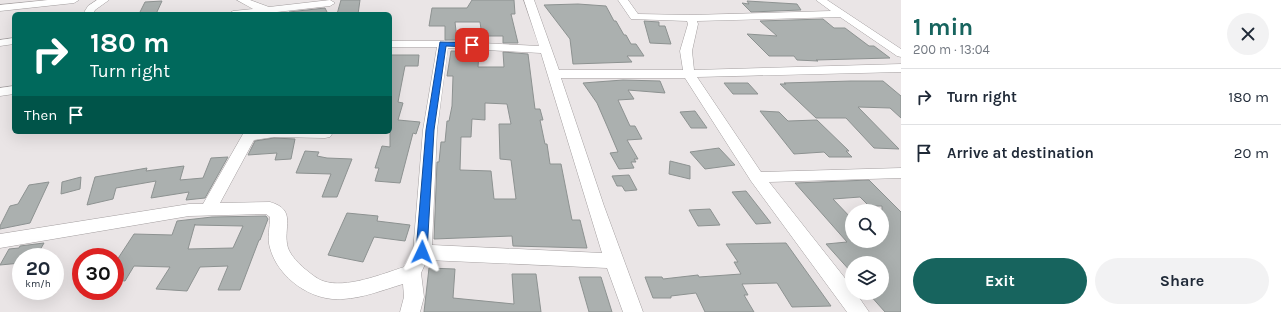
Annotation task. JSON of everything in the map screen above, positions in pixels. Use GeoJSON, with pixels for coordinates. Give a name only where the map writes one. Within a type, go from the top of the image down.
{"type":"FeatureCollection","features":[{"type":"Feature","properties":{"kind":"street"},"geometry":{"type":"LineString","coordinates":[[0,8],[74,0]]}},
{"type":"Feature","properties":{"kind":"street"},"geometry":{"type":"LineString","coordinates":[[89,12],[91,8],[104,0]]}},
{"type":"Feature","properties":{"kind":"street"},"geometry":{"type":"LineString","coordinates":[[242,0],[257,7],[279,10]]}},
{"type":"Feature","properties":{"kind":"street"},"geometry":{"type":"LineString","coordinates":[[529,0],[547,50],[614,261],[633,312]]}},
{"type":"Feature","properties":{"kind":"street"},"geometry":{"type":"LineString","coordinates":[[623,0],[635,17],[691,18],[842,14]]}},
{"type":"Feature","properties":{"kind":"street"},"geometry":{"type":"LineString","coordinates":[[821,0],[901,54]]}},
{"type":"Feature","properties":{"kind":"street"},"geometry":{"type":"LineString","coordinates":[[256,12],[329,2],[332,12]]}},
{"type":"Feature","properties":{"kind":"street"},"geometry":{"type":"LineString","coordinates":[[691,18],[693,24],[686,52],[689,74],[757,177],[859,312]]}},
{"type":"Feature","properties":{"kind":"street"},"geometry":{"type":"LineString","coordinates":[[0,43],[12,41]]}},
{"type":"Feature","properties":{"kind":"street"},"geometry":{"type":"LineString","coordinates":[[392,44],[443,44],[547,50]]}},
{"type":"Feature","properties":{"kind":"street"},"geometry":{"type":"LineString","coordinates":[[410,312],[414,297],[411,273],[422,252],[430,130],[443,44]]}},
{"type":"Feature","properties":{"kind":"street"},"geometry":{"type":"LineString","coordinates":[[554,74],[689,74],[901,68]]}},
{"type":"Feature","properties":{"kind":"street"},"geometry":{"type":"LineString","coordinates":[[0,92],[12,90]]}},
{"type":"Feature","properties":{"kind":"street"},"geometry":{"type":"LineString","coordinates":[[209,208],[248,137],[260,134]]}},
{"type":"Feature","properties":{"kind":"street"},"geometry":{"type":"LineString","coordinates":[[757,177],[901,173]]}},
{"type":"Feature","properties":{"kind":"street"},"geometry":{"type":"LineString","coordinates":[[0,241],[116,223],[166,212],[209,208],[270,208],[279,215],[278,244],[280,252],[294,271],[320,289],[332,291],[364,287],[411,273]]}},
{"type":"Feature","properties":{"kind":"street"},"geometry":{"type":"LineString","coordinates":[[422,252],[614,261]]}},
{"type":"Feature","properties":{"kind":"building"},"geometry":{"type":"Polygon","coordinates":[[[341,0],[360,0],[358,12],[338,12],[341,0]]]}},
{"type":"Feature","properties":{"kind":"building"},"geometry":{"type":"Polygon","coordinates":[[[472,0],[514,0],[515,14],[511,14],[518,43],[503,43],[503,36],[482,36],[480,22],[455,22],[457,40],[445,40],[445,26],[429,26],[432,8],[467,8],[472,0]]]}},
{"type":"Feature","properties":{"kind":"building"},"geometry":{"type":"Polygon","coordinates":[[[162,1],[157,12],[140,12],[145,2],[162,1]]]}},
{"type":"Feature","properties":{"kind":"building"},"geometry":{"type":"Polygon","coordinates":[[[747,1],[797,4],[801,10],[751,12],[742,3],[749,4],[747,1]]]}},
{"type":"Feature","properties":{"kind":"building"},"geometry":{"type":"Polygon","coordinates":[[[578,4],[606,6],[624,35],[626,35],[631,44],[636,44],[644,56],[627,56],[632,62],[573,64],[570,39],[544,5],[578,4]]]}},
{"type":"Feature","properties":{"kind":"building"},"geometry":{"type":"Polygon","coordinates":[[[325,8],[327,12],[289,12],[325,8]]]}},
{"type":"Feature","properties":{"kind":"building"},"geometry":{"type":"Polygon","coordinates":[[[823,19],[834,28],[845,28],[869,46],[874,46],[890,58],[816,60],[818,61],[797,60],[794,56],[769,56],[747,34],[777,36],[760,21],[823,19]]]}},
{"type":"Feature","properties":{"kind":"building"},"geometry":{"type":"Polygon","coordinates":[[[644,21],[659,22],[659,26],[665,26],[671,44],[650,43],[644,21]]]}},
{"type":"Feature","properties":{"kind":"building"},"geometry":{"type":"Polygon","coordinates":[[[451,51],[479,52],[478,67],[504,67],[503,52],[528,54],[535,109],[540,109],[543,120],[540,120],[545,144],[547,144],[550,164],[561,164],[572,220],[580,220],[587,248],[513,246],[512,236],[434,239],[437,162],[439,162],[441,142],[445,142],[447,121],[449,121],[452,106],[453,76],[447,76],[451,51]],[[485,103],[485,120],[472,119],[471,137],[461,137],[460,170],[491,171],[494,199],[516,199],[511,160],[500,159],[499,124],[511,124],[507,104],[485,103]]]}},
{"type":"Feature","properties":{"kind":"building"},"geometry":{"type":"Polygon","coordinates":[[[392,55],[419,55],[418,66],[405,66],[398,102],[403,103],[398,120],[420,122],[416,134],[413,133],[400,183],[375,181],[379,168],[375,168],[382,146],[390,147],[390,134],[392,134],[392,55]]]}},
{"type":"Feature","properties":{"kind":"building"},"geometry":{"type":"Polygon","coordinates":[[[623,80],[660,81],[665,93],[628,90],[634,99],[618,100],[630,126],[635,126],[642,139],[627,140],[638,159],[634,159],[636,162],[631,162],[634,168],[619,169],[610,153],[618,152],[597,103],[583,83],[623,80]]]}},
{"type":"Feature","properties":{"kind":"building"},"geometry":{"type":"Polygon","coordinates":[[[883,81],[901,96],[901,118],[890,108],[858,107],[899,149],[874,148],[846,118],[816,118],[780,84],[883,81]]]}},
{"type":"Feature","properties":{"kind":"building"},"geometry":{"type":"Polygon","coordinates":[[[724,83],[748,83],[758,94],[733,94],[724,83]]]}},
{"type":"Feature","properties":{"kind":"building"},"geometry":{"type":"Polygon","coordinates":[[[695,111],[707,128],[691,128],[680,112],[695,111]]]}},
{"type":"Feature","properties":{"kind":"building"},"geometry":{"type":"Polygon","coordinates":[[[760,111],[779,112],[788,121],[817,120],[849,151],[846,151],[852,157],[829,157],[824,152],[794,154],[760,111]]]}},
{"type":"Feature","properties":{"kind":"building"},"geometry":{"type":"Polygon","coordinates":[[[274,138],[295,139],[291,159],[275,160],[277,153],[248,155],[255,141],[274,138]]]}},
{"type":"Feature","properties":{"kind":"building"},"geometry":{"type":"Polygon","coordinates":[[[719,148],[735,165],[705,169],[690,152],[719,148]]]}},
{"type":"Feature","properties":{"kind":"building"},"geometry":{"type":"Polygon","coordinates":[[[305,151],[319,152],[317,156],[327,158],[352,159],[337,197],[322,197],[331,174],[296,173],[305,151]]]}},
{"type":"Feature","properties":{"kind":"building"},"geometry":{"type":"Polygon","coordinates":[[[228,157],[205,198],[186,200],[189,192],[151,198],[156,181],[116,188],[113,199],[87,205],[95,177],[147,168],[146,171],[184,166],[180,180],[203,178],[211,158],[228,157]]]}},
{"type":"Feature","properties":{"kind":"building"},"geometry":{"type":"Polygon","coordinates":[[[670,161],[690,166],[690,179],[669,174],[670,161]]]}},
{"type":"Feature","properties":{"kind":"building"},"geometry":{"type":"Polygon","coordinates":[[[629,175],[637,190],[625,191],[622,186],[617,186],[612,176],[629,175]]]}},
{"type":"Feature","properties":{"kind":"building"},"geometry":{"type":"Polygon","coordinates":[[[81,177],[80,189],[61,194],[62,182],[81,177]]]}},
{"type":"Feature","properties":{"kind":"building"},"geometry":{"type":"Polygon","coordinates":[[[869,180],[901,212],[901,312],[885,312],[874,300],[889,300],[889,256],[845,256],[845,265],[826,244],[845,242],[845,248],[889,248],[889,204],[867,204],[860,197],[833,199],[845,212],[845,240],[795,183],[869,180]]]}},
{"type":"Feature","properties":{"kind":"building"},"geometry":{"type":"Polygon","coordinates":[[[49,182],[30,223],[0,229],[10,206],[18,204],[29,185],[49,182]]]}},
{"type":"Feature","properties":{"kind":"building"},"geometry":{"type":"Polygon","coordinates":[[[746,191],[771,223],[756,224],[732,192],[746,191]]]}},
{"type":"Feature","properties":{"kind":"building"},"geometry":{"type":"Polygon","coordinates":[[[710,209],[720,225],[698,226],[689,210],[710,209]]]}},
{"type":"Feature","properties":{"kind":"building"},"geometry":{"type":"Polygon","coordinates":[[[347,213],[378,216],[377,221],[410,225],[405,241],[374,237],[363,262],[328,255],[347,213]]]}},
{"type":"Feature","properties":{"kind":"building"},"geometry":{"type":"Polygon","coordinates":[[[266,216],[268,219],[240,290],[218,290],[228,266],[200,267],[187,291],[156,289],[170,267],[134,266],[124,281],[124,249],[134,234],[172,235],[177,221],[212,217],[266,216]],[[195,224],[188,249],[233,248],[243,226],[195,224]]]}},
{"type":"Feature","properties":{"kind":"building"},"geometry":{"type":"Polygon","coordinates":[[[44,243],[41,248],[19,248],[20,246],[44,243]]]}},
{"type":"Feature","properties":{"kind":"building"},"geometry":{"type":"Polygon","coordinates":[[[786,243],[831,306],[792,307],[777,283],[742,284],[748,295],[744,295],[754,312],[705,312],[696,293],[671,296],[671,298],[653,298],[645,277],[662,277],[663,279],[698,275],[699,277],[741,274],[734,262],[738,262],[726,244],[786,243]]]}},
{"type":"Feature","properties":{"kind":"building"},"geometry":{"type":"Polygon","coordinates":[[[9,249],[12,249],[12,264],[0,265],[9,249]]]}},
{"type":"Feature","properties":{"kind":"building"},"geometry":{"type":"Polygon","coordinates":[[[429,268],[455,269],[453,298],[514,304],[512,274],[536,274],[541,312],[424,312],[429,268]]]}},
{"type":"Feature","properties":{"kind":"building"},"geometry":{"type":"Polygon","coordinates":[[[579,277],[601,277],[612,312],[589,312],[579,277]]]}},
{"type":"Feature","properties":{"kind":"route"},"geometry":{"type":"LineString","coordinates":[[422,252],[423,217],[430,130],[443,44],[472,45]]}}]}
